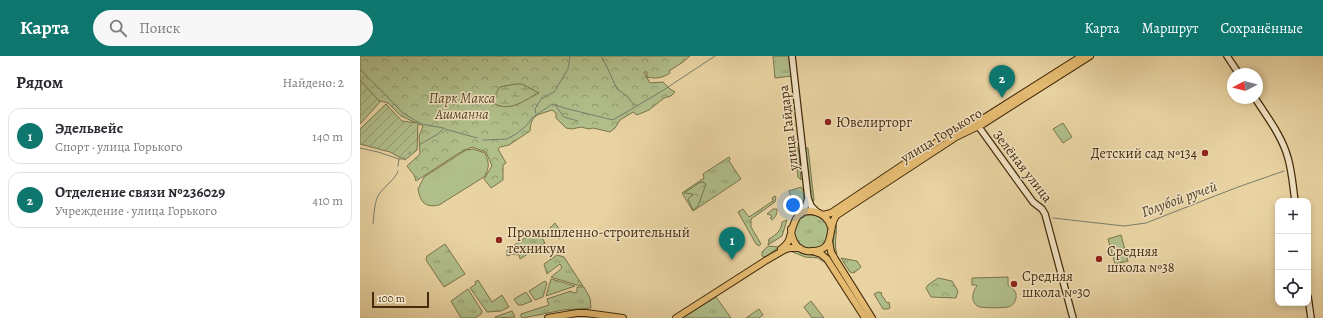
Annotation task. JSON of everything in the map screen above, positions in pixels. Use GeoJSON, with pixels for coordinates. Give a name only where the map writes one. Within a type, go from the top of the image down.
{"type":"FeatureCollection","features":[{"type":"Feature","properties":{"kind":"main road","name":"улица Гайдара"},"geometry":{"type":"LineString","coordinates":[[792,56],[808,198],[811,206],[820,213]]}},
{"type":"Feature","properties":{"kind":"main road","name":"улица Горького"},"geometry":{"type":"LineString","coordinates":[[829,240],[834,217],[1082,56]]}},
{"type":"Feature","properties":{"kind":"main road","name":"улица Горького"},"geometry":{"type":"LineString","coordinates":[[801,214],[807,212],[831,213],[944,138],[977,124],[1022,100],[1090,56]]}},
{"type":"Feature","properties":{"kind":"main road"},"geometry":{"type":"LineString","coordinates":[[1227,56],[1235,68]]}},
{"type":"Feature","properties":{"kind":"main road"},"geometry":{"type":"LineString","coordinates":[[1259,104],[1285,148],[1290,166],[1295,198]]}},
{"type":"Feature","properties":{"kind":"main road","name":"Зелёная улица"},"geometry":{"type":"LineString","coordinates":[[977,124],[1033,202],[1042,209],[1045,214],[1073,318]]}},
{"type":"Feature","properties":{"kind":"main road"},"geometry":{"type":"LineString","coordinates":[[774,256],[787,244],[795,220],[801,214],[808,198]]}},
{"type":"Feature","properties":{"kind":"main road"},"geometry":{"type":"LineString","coordinates":[[820,213],[827,219],[831,227]]}},
{"type":"Feature","properties":{"kind":"main road"},"geometry":{"type":"LineString","coordinates":[[791,229],[793,240],[800,248]]}},
{"type":"Feature","properties":{"kind":"main road"},"geometry":{"type":"LineString","coordinates":[[813,252],[822,249],[829,240]]}},
{"type":"Feature","properties":{"kind":"main road"},"geometry":{"type":"LineString","coordinates":[[829,240],[831,252],[872,318]]}},
{"type":"Feature","properties":{"kind":"main road"},"geometry":{"type":"LineString","coordinates":[[676,318],[786,249],[800,248],[821,254],[827,259],[864,318]]}},
{"type":"Feature","properties":{"kind":"main road"},"geometry":{"type":"LineString","coordinates":[[1309,306],[1311,318]]}},
{"type":"Feature","properties":{"kind":"main road"},"geometry":{"type":"LineString","coordinates":[[548,318],[586,313],[623,318]]}},
{"type":"Feature","properties":{"kind":"green space","name":"Парк Макса Ашманна"},"geometry":{"type":"Polygon","coordinates":[[[360,56],[690,56],[669,71],[670,73],[662,77],[647,77],[647,72],[644,72],[650,83],[663,82],[675,92],[671,96],[664,98],[649,110],[637,115],[633,112],[620,120],[615,128],[610,132],[593,128],[566,128],[556,118],[556,113],[552,110],[539,114],[532,121],[530,131],[509,145],[498,149],[506,163],[503,165],[503,180],[491,188],[484,179],[492,166],[486,152],[472,147],[459,153],[416,181],[414,175],[407,166],[420,154],[419,136],[423,126],[401,116],[388,103],[373,99],[360,85],[360,56]]]}},
{"type":"Feature","properties":{"kind":"green space"},"geometry":{"type":"Polygon","coordinates":[[[773,56],[790,56],[792,76],[775,78],[773,56]]]}},
{"type":"Feature","properties":{"kind":"green space"},"geometry":{"type":"Polygon","coordinates":[[[360,80],[380,102],[360,124],[360,80]]]}},
{"type":"Feature","properties":{"kind":"green space"},"geometry":{"type":"Polygon","coordinates":[[[522,84],[539,93],[512,106],[507,107],[495,104],[495,97],[500,87],[522,84]]]}},
{"type":"Feature","properties":{"kind":"green space"},"geometry":{"type":"Polygon","coordinates":[[[386,104],[402,121],[418,123],[417,150],[405,160],[390,152],[360,144],[360,129],[386,104]]]}},
{"type":"Feature","properties":{"kind":"green space"},"geometry":{"type":"Polygon","coordinates":[[[1063,123],[1072,137],[1063,143],[1053,129],[1063,123]]]}},
{"type":"Feature","properties":{"kind":"green space"},"geometry":{"type":"Polygon","coordinates":[[[797,147],[799,152],[801,180],[798,177],[795,150],[797,147]]]}},
{"type":"Feature","properties":{"kind":"green space"},"geometry":{"type":"Polygon","coordinates":[[[805,148],[808,148],[814,200],[812,202],[811,202],[805,148]]]}},
{"type":"Feature","properties":{"kind":"green space"},"geometry":{"type":"Polygon","coordinates":[[[473,149],[485,153],[488,168],[484,177],[439,205],[430,206],[424,203],[420,197],[418,189],[424,177],[466,150],[473,149]]]}},
{"type":"Feature","properties":{"kind":"green space"},"geometry":{"type":"Polygon","coordinates":[[[729,157],[729,161],[741,179],[693,211],[682,193],[704,178],[703,174],[729,157]]]}},
{"type":"Feature","properties":{"kind":"green space"},"geometry":{"type":"Polygon","coordinates":[[[703,182],[706,184],[698,206],[693,210],[688,199],[693,194],[684,193],[703,182]]]}},
{"type":"Feature","properties":{"kind":"green space"},"geometry":{"type":"Polygon","coordinates":[[[801,187],[803,190],[804,201],[795,209],[789,191],[801,187]]]}},
{"type":"Feature","properties":{"kind":"green space"},"geometry":{"type":"Polygon","coordinates":[[[775,196],[775,202],[751,219],[751,227],[761,244],[759,246],[756,244],[738,212],[743,209],[749,217],[773,201],[772,198],[775,196]]]}},
{"type":"Feature","properties":{"kind":"green space"},"geometry":{"type":"Polygon","coordinates":[[[773,209],[777,209],[777,211],[772,220],[770,218],[772,217],[771,215],[767,214],[773,209]]]}},
{"type":"Feature","properties":{"kind":"green space"},"geometry":{"type":"Polygon","coordinates":[[[811,215],[823,220],[828,232],[823,244],[811,249],[799,244],[794,232],[799,220],[811,215]]]}},
{"type":"Feature","properties":{"kind":"green space"},"geometry":{"type":"Polygon","coordinates":[[[787,220],[782,236],[768,245],[769,239],[778,232],[781,228],[782,222],[787,220]]]}},
{"type":"Feature","properties":{"kind":"green space"},"geometry":{"type":"Polygon","coordinates":[[[835,222],[835,246],[837,254],[835,255],[833,244],[835,222]]]}},
{"type":"Feature","properties":{"kind":"green space"},"geometry":{"type":"Polygon","coordinates":[[[555,223],[564,236],[559,239],[550,228],[555,223]]]}},
{"type":"Feature","properties":{"kind":"green space"},"geometry":{"type":"Polygon","coordinates":[[[538,231],[545,243],[520,259],[519,255],[513,254],[507,256],[507,250],[538,231]]]}},
{"type":"Feature","properties":{"kind":"green space"},"geometry":{"type":"Polygon","coordinates":[[[1121,235],[1128,261],[1115,264],[1108,239],[1121,235]]]}},
{"type":"Feature","properties":{"kind":"green space"},"geometry":{"type":"Polygon","coordinates":[[[445,244],[465,274],[444,287],[426,260],[427,256],[445,244]]]}},
{"type":"Feature","properties":{"kind":"green space"},"geometry":{"type":"Polygon","coordinates":[[[768,246],[779,247],[765,257],[762,256],[762,252],[768,246]]]}},
{"type":"Feature","properties":{"kind":"green space"},"geometry":{"type":"Polygon","coordinates":[[[794,249],[804,254],[819,256],[826,261],[824,262],[818,258],[805,257],[790,251],[794,249]]]}},
{"type":"Feature","properties":{"kind":"green space"},"geometry":{"type":"Polygon","coordinates":[[[557,255],[564,257],[583,286],[551,277],[562,268],[560,264],[547,274],[544,264],[557,255]]]}},
{"type":"Feature","properties":{"kind":"green space"},"geometry":{"type":"Polygon","coordinates":[[[841,258],[857,261],[861,267],[854,273],[850,272],[841,258]]]}},
{"type":"Feature","properties":{"kind":"green space"},"geometry":{"type":"Polygon","coordinates":[[[1008,277],[1008,285],[1016,294],[1016,299],[1012,305],[1006,307],[986,308],[980,307],[973,301],[973,294],[977,286],[972,285],[972,278],[1008,277]]]}},
{"type":"Feature","properties":{"kind":"green space"},"geometry":{"type":"Polygon","coordinates":[[[938,278],[952,281],[958,291],[956,298],[931,297],[926,288],[938,278]]]}},
{"type":"Feature","properties":{"kind":"green space"},"geometry":{"type":"Polygon","coordinates":[[[552,279],[575,286],[546,296],[552,279]]]}},
{"type":"Feature","properties":{"kind":"green space"},"geometry":{"type":"Polygon","coordinates":[[[478,280],[492,302],[502,295],[509,307],[501,311],[487,312],[470,288],[476,284],[475,282],[478,280]]]}},
{"type":"Feature","properties":{"kind":"green space"},"geometry":{"type":"Polygon","coordinates":[[[545,281],[547,283],[543,297],[535,300],[529,291],[545,281]]]}},
{"type":"Feature","properties":{"kind":"green space"},"geometry":{"type":"Polygon","coordinates":[[[577,287],[584,287],[590,298],[591,308],[563,310],[523,318],[521,317],[521,314],[549,305],[547,299],[571,291],[573,293],[577,292],[577,287]]]}},
{"type":"Feature","properties":{"kind":"green space"},"geometry":{"type":"Polygon","coordinates":[[[468,289],[482,311],[481,314],[475,318],[461,318],[451,301],[468,289]]]}},
{"type":"Feature","properties":{"kind":"green space"},"geometry":{"type":"Polygon","coordinates":[[[526,292],[532,301],[518,305],[514,299],[526,292]]]}},
{"type":"Feature","properties":{"kind":"green space"},"geometry":{"type":"Polygon","coordinates":[[[878,292],[882,293],[881,294],[887,303],[889,302],[890,308],[883,309],[874,294],[878,292]]]}},
{"type":"Feature","properties":{"kind":"green space"},"geometry":{"type":"Polygon","coordinates":[[[716,297],[731,318],[682,318],[716,297]]]}},
{"type":"Feature","properties":{"kind":"green space"},"geometry":{"type":"Polygon","coordinates":[[[811,301],[824,318],[812,318],[804,307],[811,301]]]}},
{"type":"Feature","properties":{"kind":"green space"},"geometry":{"type":"Polygon","coordinates":[[[759,309],[763,315],[759,318],[746,318],[759,309]]]}},
{"type":"Feature","properties":{"kind":"green space"},"geometry":{"type":"Polygon","coordinates":[[[512,311],[515,317],[495,317],[512,311]]]}},
{"type":"Feature","properties":{"kind":"waterway"},"geometry":{"type":"LineString","coordinates":[[536,114],[535,109],[541,99],[554,92],[568,69],[570,56]]}},
{"type":"Feature","properties":{"kind":"waterway"},"geometry":{"type":"LineString","coordinates":[[601,56],[617,89],[627,96],[635,106]]}},
{"type":"Feature","properties":{"kind":"waterway"},"geometry":{"type":"LineString","coordinates":[[483,140],[507,139],[516,134],[526,126],[532,118],[552,104],[613,120],[662,91],[715,56]]}},
{"type":"Feature","properties":{"kind":"waterway"},"geometry":{"type":"LineString","coordinates":[[360,69],[404,114],[422,124],[443,128]]}},
{"type":"Feature","properties":{"kind":"waterway"},"geometry":{"type":"LineString","coordinates":[[555,105],[564,117],[578,121]]}},
{"type":"Feature","properties":{"kind":"waterway"},"geometry":{"type":"LineString","coordinates":[[419,145],[438,134],[444,128]]}},
{"type":"Feature","properties":{"kind":"waterway"},"geometry":{"type":"LineString","coordinates":[[445,129],[477,138]]}},
{"type":"Feature","properties":{"kind":"waterway"},"geometry":{"type":"LineString","coordinates":[[360,148],[399,159],[405,157]]}},
{"type":"Feature","properties":{"kind":"waterway"},"geometry":{"type":"LineString","coordinates":[[398,166],[399,159]]}},
{"type":"Feature","properties":{"kind":"waterway"},"geometry":{"type":"LineString","coordinates":[[373,224],[378,196],[395,177],[398,171]]}},
{"type":"Feature","properties":{"kind":"waterway","name":"Голубой ручей"},"geometry":{"type":"LineString","coordinates":[[1053,218],[1124,226],[1146,223],[1238,187],[1284,171]]}},
{"type":"Feature","properties":{"kind":"place","name":"Отделение связи №236029"},"geometry":{"type":"Point","coordinates":[1002,98]}},
{"type":"Feature","properties":{"kind":"place","name":"Ювелирторг"},"geometry":{"type":"Point","coordinates":[828,122]}},
{"type":"Feature","properties":{"kind":"place","name":"Детский сад №134"},"geometry":{"type":"Point","coordinates":[1205,153]}},
{"type":"Feature","properties":{"kind":"place","name":"Промышленно-строительный техникум"},"geometry":{"type":"Point","coordinates":[499,240]}},
{"type":"Feature","properties":{"kind":"place","name":"Средняя школа №38"},"geometry":{"type":"Point","coordinates":[1099,259]}},
{"type":"Feature","properties":{"kind":"place","name":"Эдельвейс"},"geometry":{"type":"Point","coordinates":[732,260]}},
{"type":"Feature","properties":{"kind":"place","name":"Средняя школа №30"},"geometry":{"type":"Point","coordinates":[1014,284]}}]}
